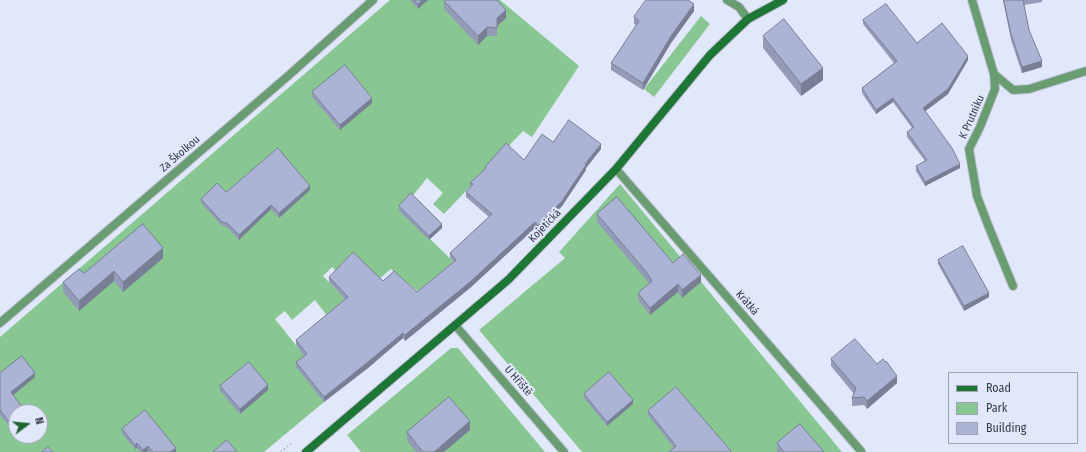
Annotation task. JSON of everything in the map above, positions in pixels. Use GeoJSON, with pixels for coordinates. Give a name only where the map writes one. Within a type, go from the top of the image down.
{"type":"FeatureCollection","features":[{"type":"Feature","properties":{"kind":"street","name":"Za Školkou"},"geometry":{"type":"LineString","coordinates":[[0,323],[288,76],[373,0]]}},
{"type":"Feature","properties":{"kind":"street"},"geometry":{"type":"LineString","coordinates":[[727,0],[739,7],[748,19]]}},
{"type":"Feature","properties":{"kind":"street","name":"Kojetická"},"geometry":{"type":"LineString","coordinates":[[306,452],[508,280],[616,169],[710,55],[748,19],[784,0]]}},
{"type":"Feature","properties":{"kind":"street","name":"K Prutníku"},"geometry":{"type":"LineString","coordinates":[[972,0],[994,74],[996,89],[969,149],[977,196],[1013,286]]}},
{"type":"Feature","properties":{"kind":"street"},"geometry":{"type":"LineString","coordinates":[[994,74],[1013,90],[1029,89],[1086,71]]}},
{"type":"Feature","properties":{"kind":"street","name":"Krátká"},"geometry":{"type":"LineString","coordinates":[[616,169],[861,451]]}},
{"type":"Feature","properties":{"kind":"street","name":"U Hřiště"},"geometry":{"type":"LineString","coordinates":[[455,325],[564,452]]}},
{"type":"Feature","properties":{"kind":"path"},"geometry":{"type":"LineString","coordinates":[[281,452],[299,437]]}},
{"type":"Feature","properties":{"kind":"green space"},"geometry":{"type":"Polygon","coordinates":[[[390,0],[500,0],[579,66],[532,137],[523,131],[444,214],[433,204],[443,193],[427,178],[411,198],[429,240],[430,239],[455,263],[417,291],[391,269],[360,295],[332,267],[323,276],[352,306],[331,321],[315,300],[292,320],[285,311],[275,319],[307,359],[324,402],[264,452],[0,452],[0,337],[390,0]]]}},
{"type":"Feature","properties":{"kind":"green space"},"geometry":{"type":"Polygon","coordinates":[[[701,16],[710,24],[654,97],[644,89],[701,16]]]}},
{"type":"Feature","properties":{"kind":"green space"},"geometry":{"type":"Polygon","coordinates":[[[620,184],[842,452],[582,452],[479,330],[565,258],[559,252],[620,184]]]}},
{"type":"Feature","properties":{"kind":"green space"},"geometry":{"type":"Polygon","coordinates":[[[451,348],[458,348],[545,452],[361,452],[347,435],[451,348]]]}},
{"type":"Feature","properties":{"kind":"building"},"geometry":{"type":"Polygon","coordinates":[[[414,0],[422,0],[418,4],[414,0]]]}},
{"type":"Feature","properties":{"kind":"building"},"geometry":{"type":"Polygon","coordinates":[[[497,0],[506,10],[497,18],[497,28],[487,27],[478,36],[444,1],[497,0]]]}},
{"type":"Feature","properties":{"kind":"building"},"geometry":{"type":"Polygon","coordinates":[[[646,0],[688,0],[694,4],[671,36],[643,83],[611,63],[639,21],[634,17],[646,0]]]}},
{"type":"Feature","properties":{"kind":"building"},"geometry":{"type":"Polygon","coordinates":[[[1004,0],[1023,0],[1029,30],[1042,61],[1022,67],[1011,34],[1004,0]]]}},
{"type":"Feature","properties":{"kind":"building"},"geometry":{"type":"Polygon","coordinates":[[[886,4],[917,43],[942,23],[968,56],[948,89],[923,108],[952,148],[960,164],[925,182],[916,166],[927,160],[907,132],[914,127],[893,98],[876,110],[862,88],[897,61],[863,20],[886,4]]]}},
{"type":"Feature","properties":{"kind":"building"},"geometry":{"type":"Polygon","coordinates":[[[784,19],[823,68],[801,84],[763,36],[784,19]]]}},
{"type":"Feature","properties":{"kind":"building"},"geometry":{"type":"Polygon","coordinates":[[[345,65],[372,98],[340,125],[312,92],[345,65]]]}},
{"type":"Feature","properties":{"kind":"building"},"geometry":{"type":"Polygon","coordinates":[[[569,120],[601,144],[585,164],[586,165],[562,201],[538,226],[535,222],[470,282],[405,335],[403,333],[324,397],[296,362],[307,354],[296,340],[348,297],[329,277],[353,252],[383,281],[394,271],[417,292],[456,260],[450,253],[492,214],[466,192],[473,184],[470,183],[486,168],[485,167],[506,143],[524,160],[542,134],[553,142],[569,120]]]}},
{"type":"Feature","properties":{"kind":"building"},"geometry":{"type":"Polygon","coordinates":[[[278,148],[310,186],[279,213],[271,205],[239,235],[227,223],[222,222],[201,199],[217,183],[226,192],[278,148]]]}},
{"type":"Feature","properties":{"kind":"building"},"geometry":{"type":"Polygon","coordinates":[[[411,193],[442,224],[429,236],[399,206],[411,193]]]}},
{"type":"Feature","properties":{"kind":"building"},"geometry":{"type":"Polygon","coordinates":[[[617,197],[673,263],[683,254],[701,275],[682,290],[678,284],[650,308],[638,293],[652,281],[648,274],[597,214],[617,197]]]}},
{"type":"Feature","properties":{"kind":"building"},"geometry":{"type":"Polygon","coordinates":[[[143,224],[163,248],[123,282],[114,271],[79,301],[63,282],[79,269],[84,273],[143,224]]]}},
{"type":"Feature","properties":{"kind":"building"},"geometry":{"type":"Polygon","coordinates":[[[963,246],[989,293],[964,306],[938,260],[963,246]]]}},
{"type":"Feature","properties":{"kind":"building"},"geometry":{"type":"Polygon","coordinates":[[[855,339],[877,364],[883,359],[897,376],[867,401],[864,397],[852,398],[856,388],[831,359],[855,339]]]}},
{"type":"Feature","properties":{"kind":"building"},"geometry":{"type":"Polygon","coordinates":[[[22,356],[35,373],[11,392],[20,404],[8,404],[8,421],[0,410],[0,373],[22,356]]]}},
{"type":"Feature","properties":{"kind":"building"},"geometry":{"type":"Polygon","coordinates":[[[249,362],[268,385],[240,409],[220,386],[249,362]]]}},
{"type":"Feature","properties":{"kind":"building"},"geometry":{"type":"Polygon","coordinates":[[[609,372],[633,400],[607,422],[584,394],[609,372]]]}},
{"type":"Feature","properties":{"kind":"building"},"geometry":{"type":"Polygon","coordinates":[[[676,387],[731,451],[730,452],[669,452],[676,446],[648,411],[676,387]]]}},
{"type":"Feature","properties":{"kind":"building"},"geometry":{"type":"Polygon","coordinates":[[[449,397],[470,421],[434,452],[423,452],[407,432],[449,397]]]}},
{"type":"Feature","properties":{"kind":"building"},"geometry":{"type":"Polygon","coordinates":[[[145,410],[176,448],[170,452],[153,452],[148,446],[143,450],[137,443],[135,445],[122,429],[145,410]]]}},
{"type":"Feature","properties":{"kind":"building"},"geometry":{"type":"Polygon","coordinates":[[[800,424],[824,452],[784,452],[777,443],[800,424]]]}},
{"type":"Feature","properties":{"kind":"building"},"geometry":{"type":"Polygon","coordinates":[[[227,440],[237,452],[213,452],[227,440]]]}},
{"type":"Feature","properties":{"kind":"building"},"geometry":{"type":"Polygon","coordinates":[[[48,447],[53,452],[42,452],[48,447]]]}}]}
